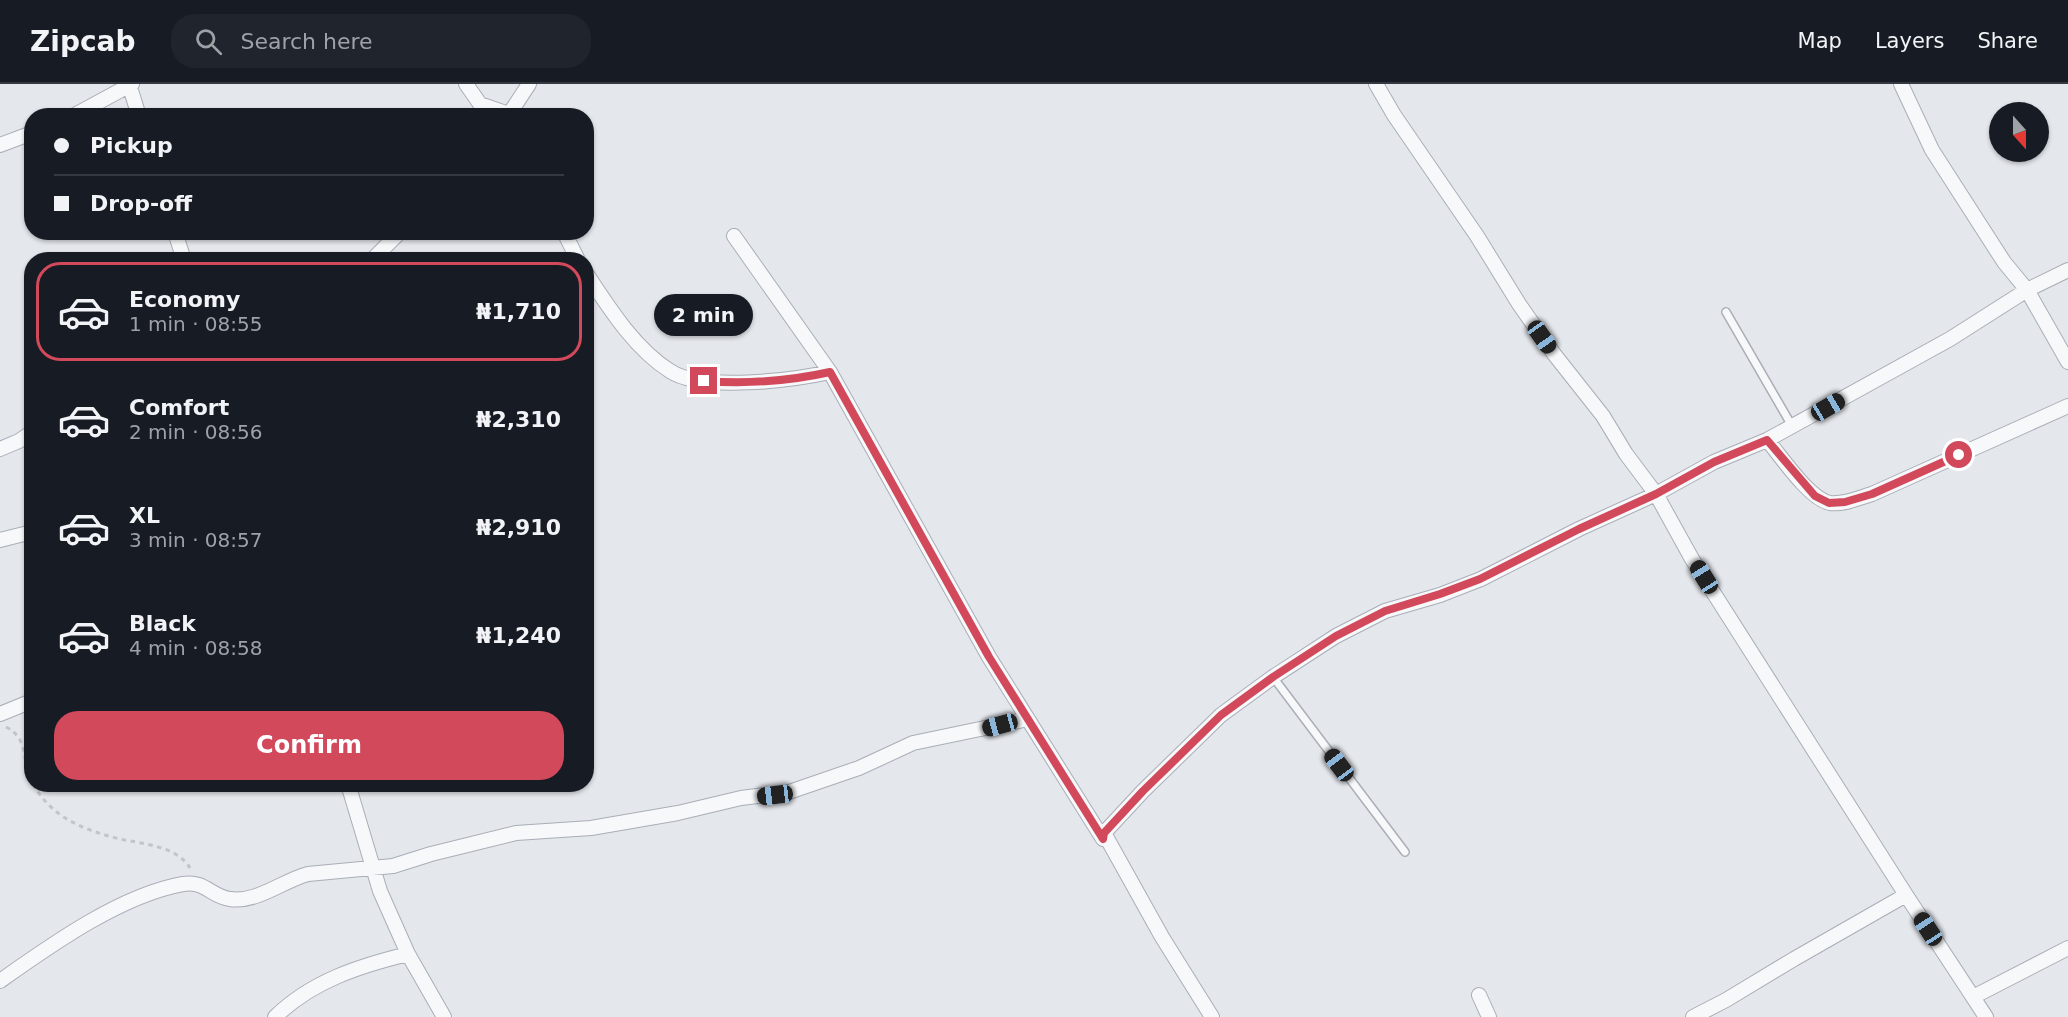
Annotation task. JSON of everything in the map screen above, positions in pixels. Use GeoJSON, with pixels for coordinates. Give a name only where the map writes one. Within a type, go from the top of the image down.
{"type":"FeatureCollection","features":[{"type":"Feature","properties":{"kind":"street"},"geometry":{"type":"LineString","coordinates":[[87,108],[130,84],[137,108]]}},
{"type":"Feature","properties":{"kind":"street"},"geometry":{"type":"LineString","coordinates":[[466,84],[481,108]]}},
{"type":"Feature","properties":{"kind":"street"},"geometry":{"type":"LineString","coordinates":[[513,108],[529,84]]}},
{"type":"Feature","properties":{"kind":"street"},"geometry":{"type":"LineString","coordinates":[[1376,84],[1394,115],[1477,236],[1531,321],[1603,416],[1626,454],[1656,494],[1692,559],[1986,1017]]}},
{"type":"Feature","properties":{"kind":"street"},"geometry":{"type":"LineString","coordinates":[[1901,84],[1932,150],[2004,262],[2027,290],[2068,363]]}},
{"type":"Feature","properties":{"kind":"street"},"geometry":{"type":"LineString","coordinates":[[0,144],[24,136]]}},
{"type":"Feature","properties":{"kind":"street"},"geometry":{"type":"LineString","coordinates":[[734,236],[830,372],[989,657],[1103,839],[1104,833],[1143,791],[1221,715],[1273,677],[1336,636],[1385,611],[1480,579],[1579,529],[1656,494],[1714,462],[1767,440],[1950,339],[2027,290],[2068,270]]}},
{"type":"Feature","properties":{"kind":"street"},"geometry":{"type":"LineString","coordinates":[[380,252],[392,240]]}},
{"type":"Feature","properties":{"kind":"street"},"geometry":{"type":"LineString","coordinates":[[594,285],[647,354],[672,373],[704,381],[727,382],[803,378],[830,372]]}},
{"type":"Feature","properties":{"kind":"street"},"geometry":{"type":"LineString","coordinates":[[1767,440],[1815,496],[1829,503],[1845,502],[1872,494],[2068,406]]}},
{"type":"Feature","properties":{"kind":"street"},"geometry":{"type":"LineString","coordinates":[[0,449],[24,437]]}},
{"type":"Feature","properties":{"kind":"street"},"geometry":{"type":"LineString","coordinates":[[0,540],[24,534]]}},
{"type":"Feature","properties":{"kind":"street"},"geometry":{"type":"LineString","coordinates":[[0,714],[24,704]]}},
{"type":"Feature","properties":{"kind":"street"},"geometry":{"type":"LineString","coordinates":[[0,981],[66,937],[116,908],[166,888],[186,883],[201,885],[222,897],[242,899],[264,893],[308,874],[393,866],[516,833],[591,828],[678,813],[741,798],[789,792],[859,768],[914,743],[1028,719]]}},
{"type":"Feature","properties":{"kind":"street"},"geometry":{"type":"LineString","coordinates":[[350,792],[371,867],[408,954],[444,1017]]}},
{"type":"Feature","properties":{"kind":"street"},"geometry":{"type":"LineString","coordinates":[[1104,833],[1156,926],[1212,1017]]}},
{"type":"Feature","properties":{"kind":"street"},"geometry":{"type":"LineString","coordinates":[[1693,1017],[1906,895]]}},
{"type":"Feature","properties":{"kind":"street"},"geometry":{"type":"LineString","coordinates":[[1973,997],[2068,948]]}},
{"type":"Feature","properties":{"kind":"street"},"geometry":{"type":"LineString","coordinates":[[275,1017],[291,1002],[318,984],[380,961],[408,954]]}},
{"type":"Feature","properties":{"kind":"street"},"geometry":{"type":"LineString","coordinates":[[1479,995],[1489,1017]]}},
{"type":"Feature","properties":{"kind":"lane"},"geometry":{"type":"LineString","coordinates":[[1726,312],[1792,426]]}},
{"type":"Feature","properties":{"kind":"lane"},"geometry":{"type":"LineString","coordinates":[[1273,677],[1405,852]]}},
{"type":"Feature","properties":{"kind":"path"},"geometry":{"type":"LineString","coordinates":[[0,724],[12,730],[19,737],[24,751]]}},
{"type":"Feature","properties":{"kind":"path"},"geometry":{"type":"LineString","coordinates":[[37,792],[42,801],[74,824],[118,838],[166,849],[186,861],[201,885]]}},
{"type":"Feature","properties":{"kind":"route"},"geometry":{"type":"LineString","coordinates":[[704,381],[803,378],[830,372],[989,657],[1103,839],[1104,833],[1143,791],[1221,715],[1273,677],[1336,636],[1385,611],[1480,579],[1579,529],[1656,494],[1714,462],[1767,440],[1815,496],[1829,503],[1845,502],[1872,494],[1959,455]]}}]}
